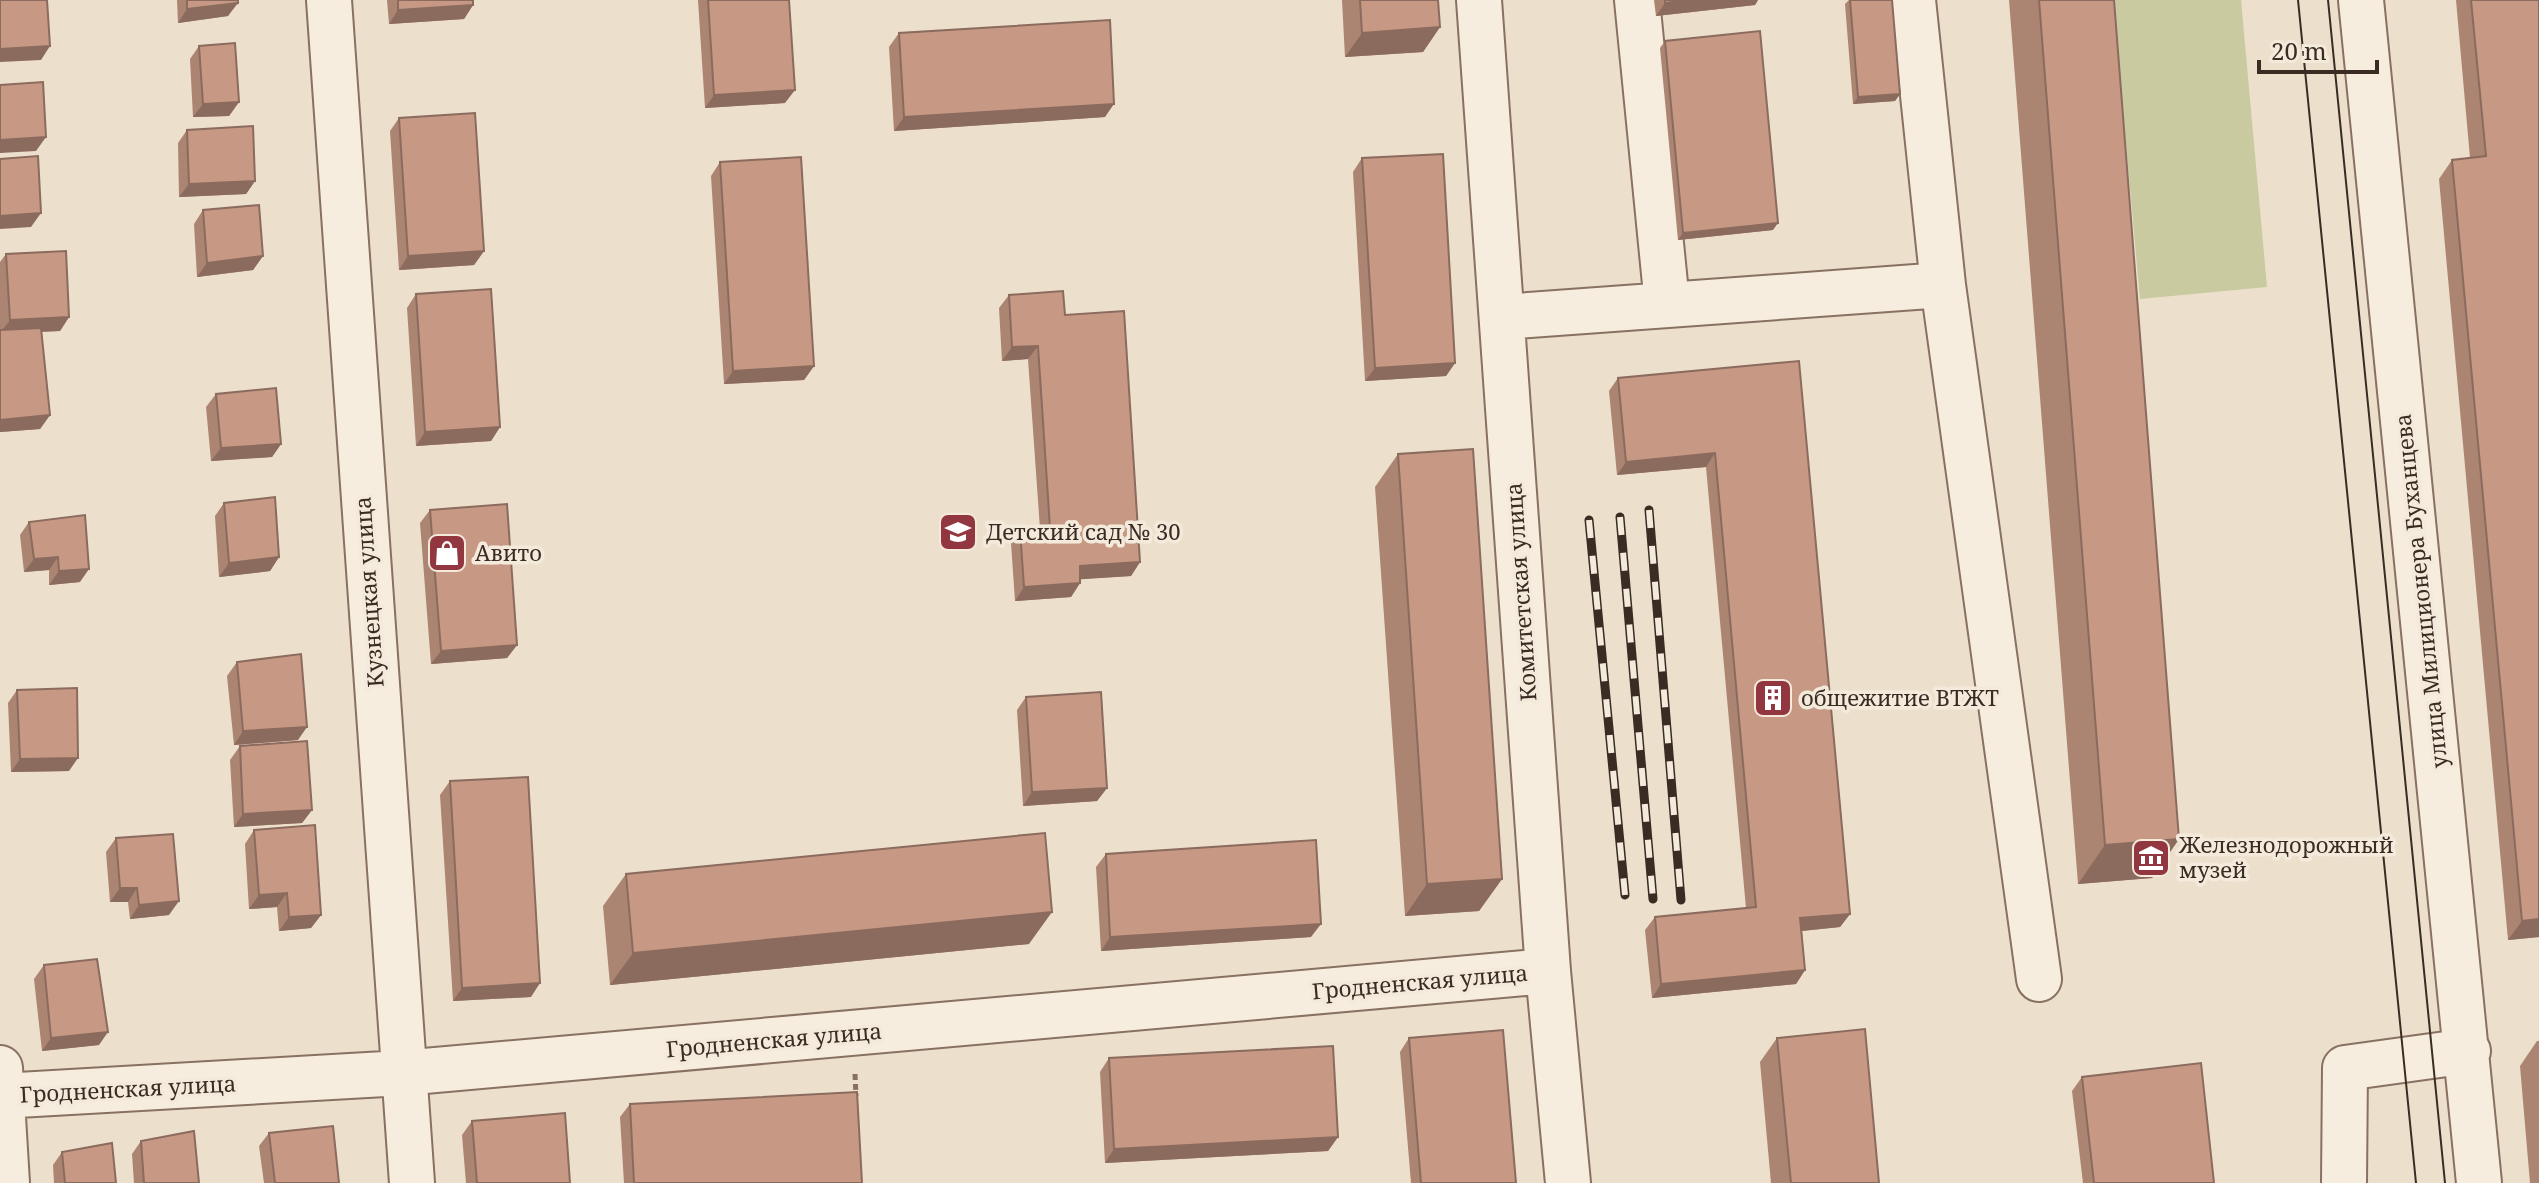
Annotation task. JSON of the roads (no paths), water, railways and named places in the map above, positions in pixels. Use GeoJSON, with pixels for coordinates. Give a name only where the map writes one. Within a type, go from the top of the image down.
{"type":"FeatureCollection","features":[{"type":"Feature","properties":{"kind":"street","name":"Кузнецкая улица"},"geometry":{"type":"LineString","coordinates":[[329,0],[412,1183]]}},
{"type":"Feature","properties":{"kind":"street","name":"Комитетская улица"},"geometry":{"type":"LineString","coordinates":[[1479,0],[1548,971],[1568,1183]]}},
{"type":"Feature","properties":{"kind":"street"},"geometry":{"type":"LineString","coordinates":[[1637,0],[1667,304]]}},
{"type":"Feature","properties":{"kind":"street"},"geometry":{"type":"LineString","coordinates":[[1913,0],[1943,285],[2039,979]]}},
{"type":"Feature","properties":{"kind":"street","name":"улица Милиционера Буханцева"},"geometry":{"type":"LineString","coordinates":[[2361,0],[2479,1183]]}},
{"type":"Feature","properties":{"kind":"street"},"geometry":{"type":"LineString","coordinates":[[1502,317],[1943,285]]}},
{"type":"Feature","properties":{"kind":"street","name":"Гродненская улица"},"geometry":{"type":"LineString","coordinates":[[1,1087],[402,1073],[1548,971]]}},
{"type":"Feature","properties":{"kind":"street"},"geometry":{"type":"LineString","coordinates":[[2344,1183],[2345,1068],[2468,1051]]}},
{"type":"Feature","properties":{"kind":"street"},"geometry":{"type":"LineString","coordinates":[[1,1087],[7,1183]]}},
{"type":"Feature","properties":{"kind":"tram line"},"geometry":{"type":"LineString","coordinates":[[2298,0],[2416,1183]]}},
{"type":"Feature","properties":{"kind":"tram line"},"geometry":{"type":"LineString","coordinates":[[2328,0],[2445,1183]]}},
{"type":"Feature","properties":{"kind":"railway"},"geometry":{"type":"LineString","coordinates":[[1649,510],[1681,900]]}},
{"type":"Feature","properties":{"kind":"railway"},"geometry":{"type":"LineString","coordinates":[[1620,517],[1653,899]]}},
{"type":"Feature","properties":{"kind":"railway"},"geometry":{"type":"LineString","coordinates":[[1589,520],[1625,895]]}},
{"type":"Feature","properties":{"kind":"place","name":"Детский сад № 30"},"geometry":{"type":"Point","coordinates":[958,532]}},
{"type":"Feature","properties":{"kind":"place","name":"Авито"},"geometry":{"type":"Point","coordinates":[447,553]}},
{"type":"Feature","properties":{"kind":"place","name":"общежитие ВТЖТ"},"geometry":{"type":"Point","coordinates":[1773,698]}},
{"type":"Feature","properties":{"kind":"place","name":"Железнодорожный музей"},"geometry":{"type":"Point","coordinates":[2151,858]}}]}
